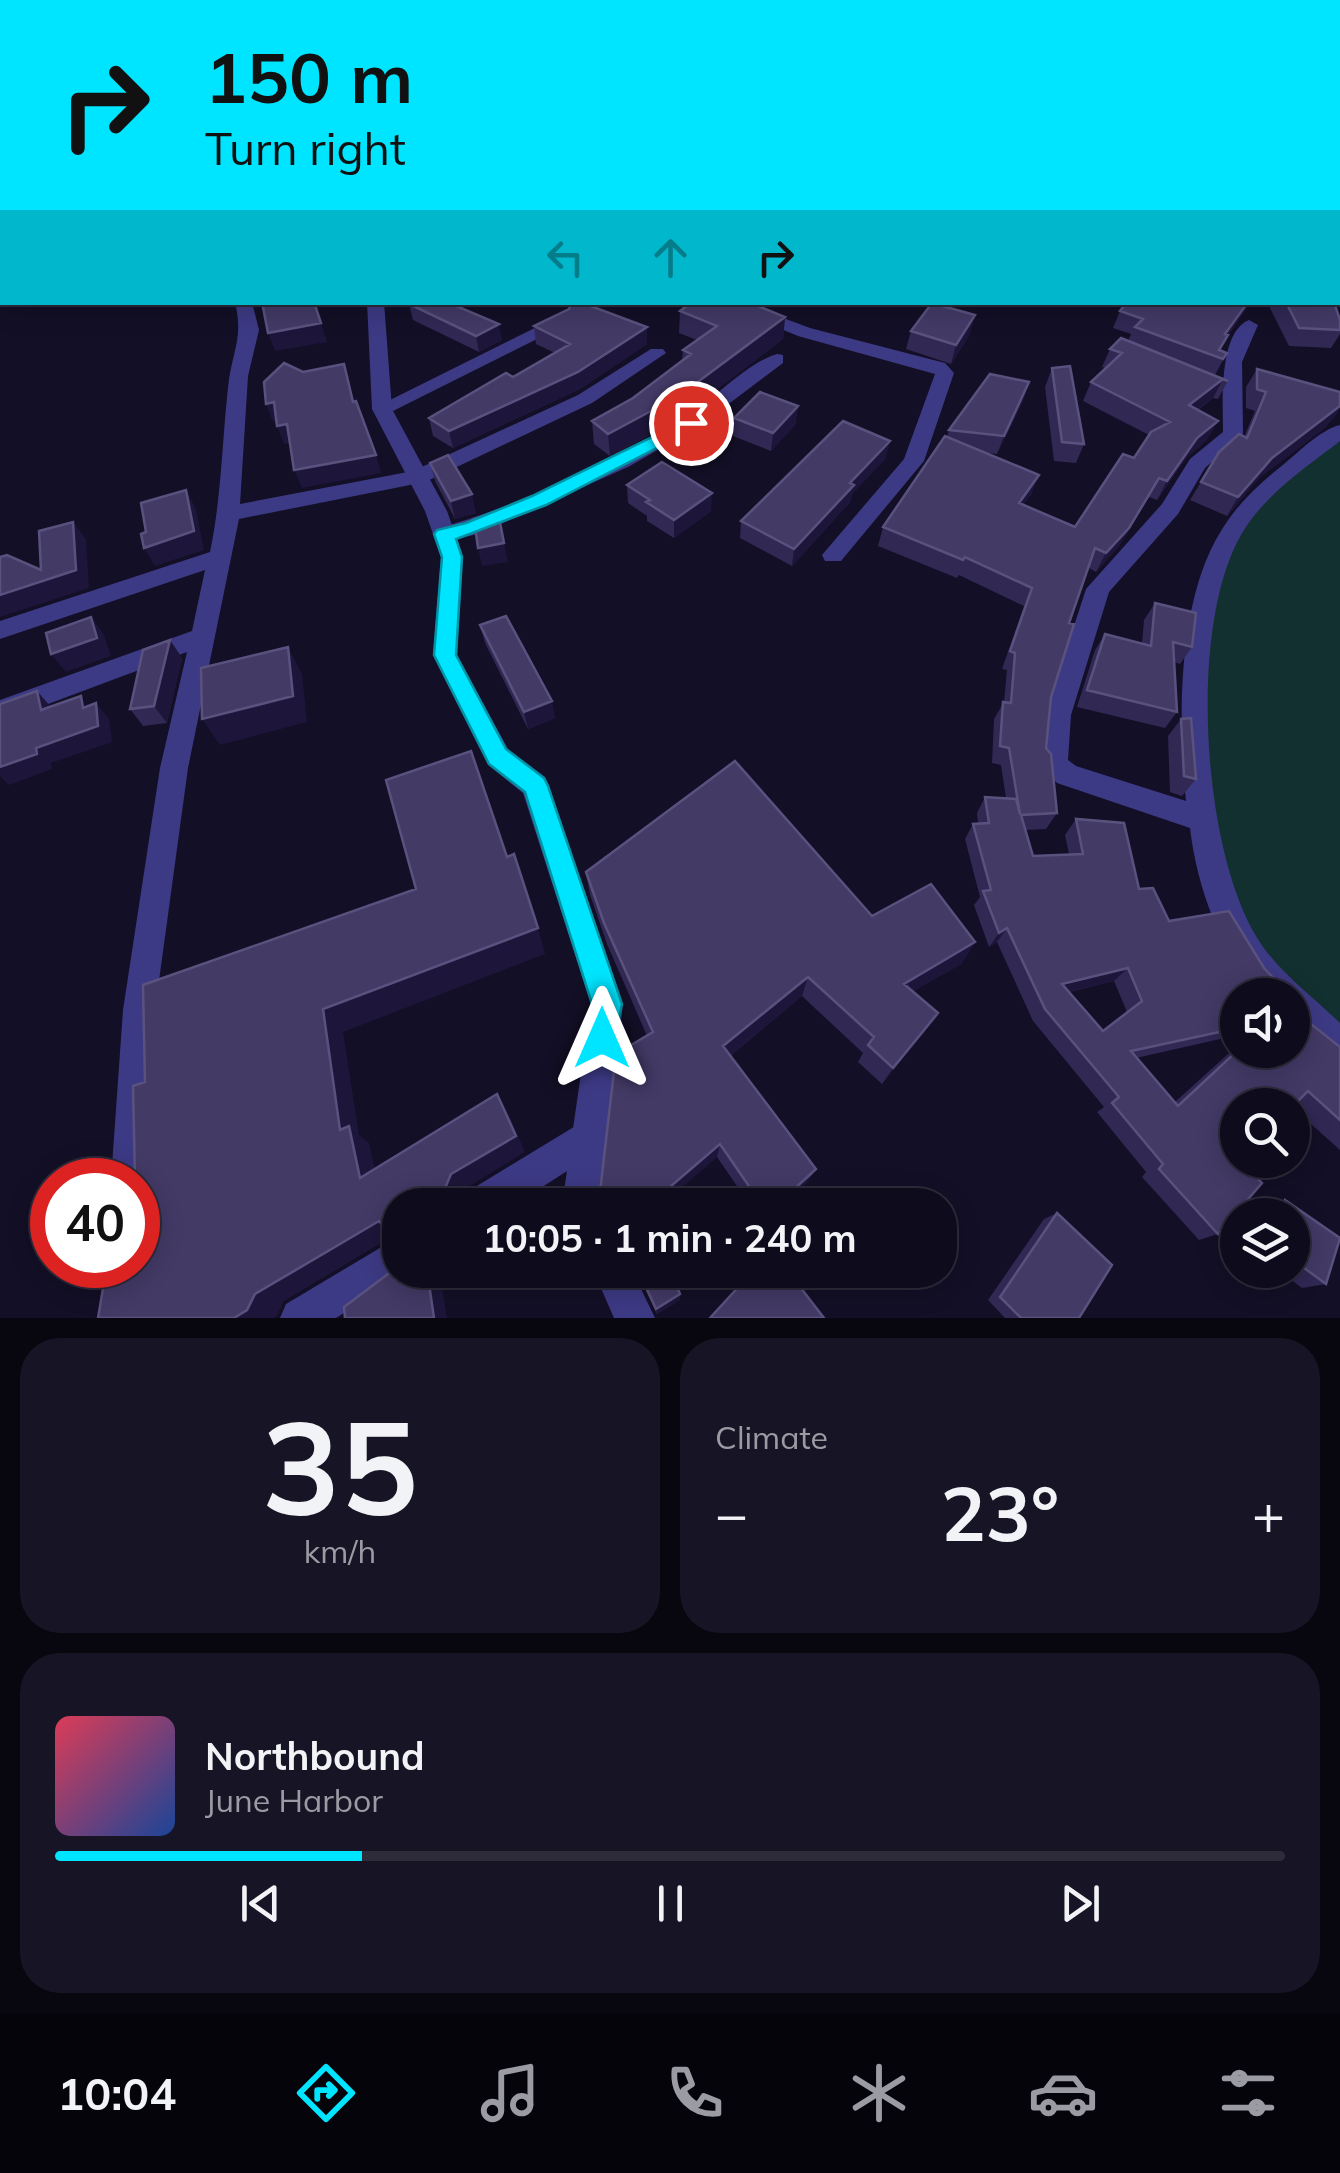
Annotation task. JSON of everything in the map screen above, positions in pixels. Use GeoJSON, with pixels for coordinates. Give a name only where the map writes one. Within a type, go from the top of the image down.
{"type":"FeatureCollection","features":[{"type":"Feature","properties":{"kind":"street"},"geometry":{"type":"LineString","coordinates":[[130,1158],[140,1010],[174,768],[228,514],[239,376],[250,330],[244,305]]}},
{"type":"Feature","properties":{"kind":"street"},"geometry":{"type":"LineString","coordinates":[[374,305],[382,410],[418,477],[452,557],[445,655],[498,756],[535,786],[607,1004],[584,1188]]}},
{"type":"Feature","properties":{"kind":"street"},"geometry":{"type":"LineString","coordinates":[[732,305],[804,332],[945,373],[914,461],[834,554]]}},
{"type":"Feature","properties":{"kind":"street"},"geometry":{"type":"LineString","coordinates":[[382,410],[563,319]]}},
{"type":"Feature","properties":{"kind":"street"},"geometry":{"type":"LineString","coordinates":[[1202,819],[1067,775],[1054,764],[1058,714],[1098,589],[1170,509],[1196,464],[1233,434],[1226,392],[1233,362],[1249,325]]}},
{"type":"Feature","properties":{"kind":"street"},"geometry":{"type":"LineString","coordinates":[[228,514],[418,477],[584,399],[658,353]]}},
{"type":"Feature","properties":{"kind":"street"},"geometry":{"type":"LineString","coordinates":[[444,534],[470,529],[522,508],[620,462],[691,423],[776,359]]}},
{"type":"Feature","properties":{"kind":"street"},"geometry":{"type":"LineString","coordinates":[[1271,978],[1252,958],[1214,876],[1202,819],[1197,667],[1210,582],[1227,539],[1245,510],[1340,431]]}},
{"type":"Feature","properties":{"kind":"street"},"geometry":{"type":"LineString","coordinates":[[0,630],[219,557]]}},
{"type":"Feature","properties":{"kind":"street"},"geometry":{"type":"LineString","coordinates":[[0,711],[204,636]]}},
{"type":"Feature","properties":{"kind":"street"},"geometry":{"type":"LineString","coordinates":[[1310,1017],[1340,1048]]}},
{"type":"Feature","properties":{"kind":"street"},"geometry":{"type":"LineString","coordinates":[[507,1188],[588,1138]]}},
{"type":"Feature","properties":{"kind":"street"},"geometry":{"type":"LineString","coordinates":[[300,1318],[382,1266]]}},
{"type":"Feature","properties":{"kind":"street"},"geometry":{"type":"LineString","coordinates":[[621,1288],[635,1318]]}},
{"type":"Feature","properties":{"kind":"green space"},"geometry":{"type":"Polygon","coordinates":[[[1340,431],[1340,1047],[1310,1014],[1310,978],[1281,978],[1214,876],[1197,667],[1227,539],[1288,473],[1340,431]]]}},
{"type":"Feature","properties":{"kind":"building"},"geometry":{"type":"Polygon","coordinates":[[[263,305],[315,305],[321,323],[268,333],[263,305]]]}},
{"type":"Feature","properties":{"kind":"building"},"geometry":{"type":"Polygon","coordinates":[[[411,305],[454,305],[499,324],[476,336],[411,305]]]}},
{"type":"Feature","properties":{"kind":"building"},"geometry":{"type":"Polygon","coordinates":[[[571,305],[588,305],[647,327],[578,372],[449,431],[429,418],[506,373],[513,377],[570,344],[534,326],[571,305]]]}},
{"type":"Feature","properties":{"kind":"building"},"geometry":{"type":"Polygon","coordinates":[[[688,305],[755,305],[785,317],[691,387],[608,434],[592,421],[633,398],[691,354],[683,350],[717,326],[680,311],[688,305]]]}},
{"type":"Feature","properties":{"kind":"building"},"geometry":{"type":"Polygon","coordinates":[[[930,305],[975,315],[956,345],[911,331],[930,305]]]}},
{"type":"Feature","properties":{"kind":"building"},"geometry":{"type":"Polygon","coordinates":[[[1125,305],[1246,305],[1225,334],[1228,335],[1219,350],[1227,353],[1223,359],[1135,327],[1143,319],[1120,311],[1125,305]]]}},
{"type":"Feature","properties":{"kind":"building"},"geometry":{"type":"Polygon","coordinates":[[[1288,305],[1335,305],[1340,330],[1299,328],[1288,305]]]}},
{"type":"Feature","properties":{"kind":"building"},"geometry":{"type":"Polygon","coordinates":[[[1121,338],[1228,381],[1223,379],[1189,405],[1218,421],[1197,438],[1167,481],[1159,478],[1129,528],[1106,553],[1095,548],[1069,623],[1074,624],[1051,697],[1046,748],[1051,754],[1057,813],[1021,815],[1033,856],[1083,854],[1076,819],[1124,823],[1139,889],[1153,888],[1169,921],[1229,911],[1273,978],[1220,978],[1220,1032],[1131,1051],[1178,1106],[1220,1067],[1310,1068],[1310,1023],[1340,1047],[1340,1120],[1310,1093],[1310,1088],[1220,1088],[1220,1178],[1257,1178],[1262,1183],[1249,1198],[1220,1198],[1218,1234],[1159,1169],[1163,1164],[1112,1103],[1119,1097],[1045,1009],[1007,928],[999,933],[983,891],[991,890],[973,824],[989,823],[985,797],[1016,799],[1020,814],[1009,748],[1000,746],[1003,702],[1011,703],[1015,653],[1010,651],[1032,588],[965,557],[963,560],[883,527],[945,436],[1039,475],[1019,503],[1075,527],[1123,454],[1134,458],[1151,432],[1170,422],[1091,382],[1122,353],[1110,349],[1121,338]],[[1128,968],[1062,984],[1103,1031],[1142,1001],[1128,968]]]}},
{"type":"Feature","properties":{"kind":"building"},"geometry":{"type":"Polygon","coordinates":[[[284,363],[303,372],[344,364],[353,402],[356,401],[376,455],[294,470],[287,424],[277,426],[274,402],[266,404],[264,382],[284,363]]]}},
{"type":"Feature","properties":{"kind":"building"},"geometry":{"type":"Polygon","coordinates":[[[1070,366],[1084,444],[1062,442],[1052,368],[1070,366]]]}},
{"type":"Feature","properties":{"kind":"building"},"geometry":{"type":"Polygon","coordinates":[[[1257,369],[1340,392],[1340,406],[1272,458],[1238,497],[1201,482],[1219,452],[1239,434],[1247,438],[1266,392],[1257,389],[1257,369]]]}},
{"type":"Feature","properties":{"kind":"building"},"geometry":{"type":"Polygon","coordinates":[[[990,374],[1029,382],[1004,436],[949,430],[990,374]]]}},
{"type":"Feature","properties":{"kind":"building"},"geometry":{"type":"Polygon","coordinates":[[[760,392],[798,406],[773,433],[734,418],[760,392]]]}},
{"type":"Feature","properties":{"kind":"building"},"geometry":{"type":"Polygon","coordinates":[[[843,421],[890,441],[794,549],[741,521],[843,421]]]}},
{"type":"Feature","properties":{"kind":"building"},"geometry":{"type":"Polygon","coordinates":[[[448,455],[472,494],[451,501],[430,463],[448,455]]]}},
{"type":"Feature","properties":{"kind":"building"},"geometry":{"type":"Polygon","coordinates":[[[662,462],[712,493],[674,520],[627,485],[662,462]]]}},
{"type":"Feature","properties":{"kind":"building"},"geometry":{"type":"Polygon","coordinates":[[[186,490],[194,531],[144,548],[141,534],[146,532],[141,503],[186,490]]]}},
{"type":"Feature","properties":{"kind":"building"},"geometry":{"type":"Polygon","coordinates":[[[498,512],[504,543],[478,548],[474,519],[498,512]]]}},
{"type":"Feature","properties":{"kind":"building"},"geometry":{"type":"Polygon","coordinates":[[[73,522],[76,570],[0,595],[0,557],[7,555],[41,570],[39,531],[73,522]]]}},
{"type":"Feature","properties":{"kind":"building"},"geometry":{"type":"Polygon","coordinates":[[[1155,603],[1196,613],[1192,647],[1173,642],[1177,712],[1087,690],[1105,634],[1151,646],[1155,603]]]}},
{"type":"Feature","properties":{"kind":"building"},"geometry":{"type":"Polygon","coordinates":[[[506,616],[552,701],[524,712],[480,625],[506,616]]]}},
{"type":"Feature","properties":{"kind":"building"},"geometry":{"type":"Polygon","coordinates":[[[91,617],[97,638],[51,654],[46,633],[91,617]]]}},
{"type":"Feature","properties":{"kind":"building"},"geometry":{"type":"Polygon","coordinates":[[[170,640],[154,706],[130,709],[143,650],[170,640]]]}},
{"type":"Feature","properties":{"kind":"building"},"geometry":{"type":"Polygon","coordinates":[[[288,647],[293,696],[202,719],[201,668],[288,647]]]}},
{"type":"Feature","properties":{"kind":"building"},"geometry":{"type":"Polygon","coordinates":[[[37,691],[41,710],[81,696],[83,708],[96,703],[98,726],[36,748],[37,754],[0,767],[0,704],[37,691]]]}},
{"type":"Feature","properties":{"kind":"building"},"geometry":{"type":"Polygon","coordinates":[[[1191,718],[1196,779],[1184,776],[1181,719],[1191,718]]]}},
{"type":"Feature","properties":{"kind":"building"},"geometry":{"type":"Polygon","coordinates":[[[471,751],[507,857],[514,854],[538,928],[323,1009],[340,1130],[349,1126],[360,1178],[497,1094],[516,1136],[451,1174],[445,1188],[382,1188],[382,1224],[379,1221],[255,1294],[247,1310],[234,1318],[98,1318],[103,1288],[160,1288],[160,1158],[135,1158],[133,1086],[145,1082],[143,985],[416,889],[386,780],[471,751]]]}},
{"type":"Feature","properties":{"kind":"building"},"geometry":{"type":"Polygon","coordinates":[[[735,761],[872,916],[931,884],[975,942],[904,984],[938,1013],[893,1068],[868,1045],[874,1037],[808,977],[723,1046],[816,1169],[795,1188],[750,1188],[720,1144],[669,1188],[600,1188],[616,1054],[653,1032],[604,923],[586,872],[735,761]]]}},
{"type":"Feature","properties":{"kind":"building"},"geometry":{"type":"Polygon","coordinates":[[[1057,1213],[1112,1265],[1079,1318],[1021,1318],[1000,1297],[1057,1213]]]}},
{"type":"Feature","properties":{"kind":"building"},"geometry":{"type":"Polygon","coordinates":[[[1310,1217],[1340,1238],[1326,1284],[1310,1272],[1310,1217]]]}},
{"type":"Feature","properties":{"kind":"building"},"geometry":{"type":"Polygon","coordinates":[[[382,1278],[382,1288],[430,1288],[434,1318],[345,1318],[344,1307],[382,1278]]]}},
{"type":"Feature","properties":{"kind":"building"},"geometry":{"type":"Polygon","coordinates":[[[646,1288],[678,1288],[680,1294],[656,1309],[646,1288]]]}},
{"type":"Feature","properties":{"kind":"building"},"geometry":{"type":"Polygon","coordinates":[[[738,1288],[801,1288],[824,1318],[710,1318],[738,1288]]]}},
{"type":"Feature","properties":{"kind":"route"},"geometry":{"type":"LineString","coordinates":[[602,1038],[607,1004],[535,786],[498,756],[445,655],[452,557],[444,534],[470,529],[539,501],[691,423]]}}]}
